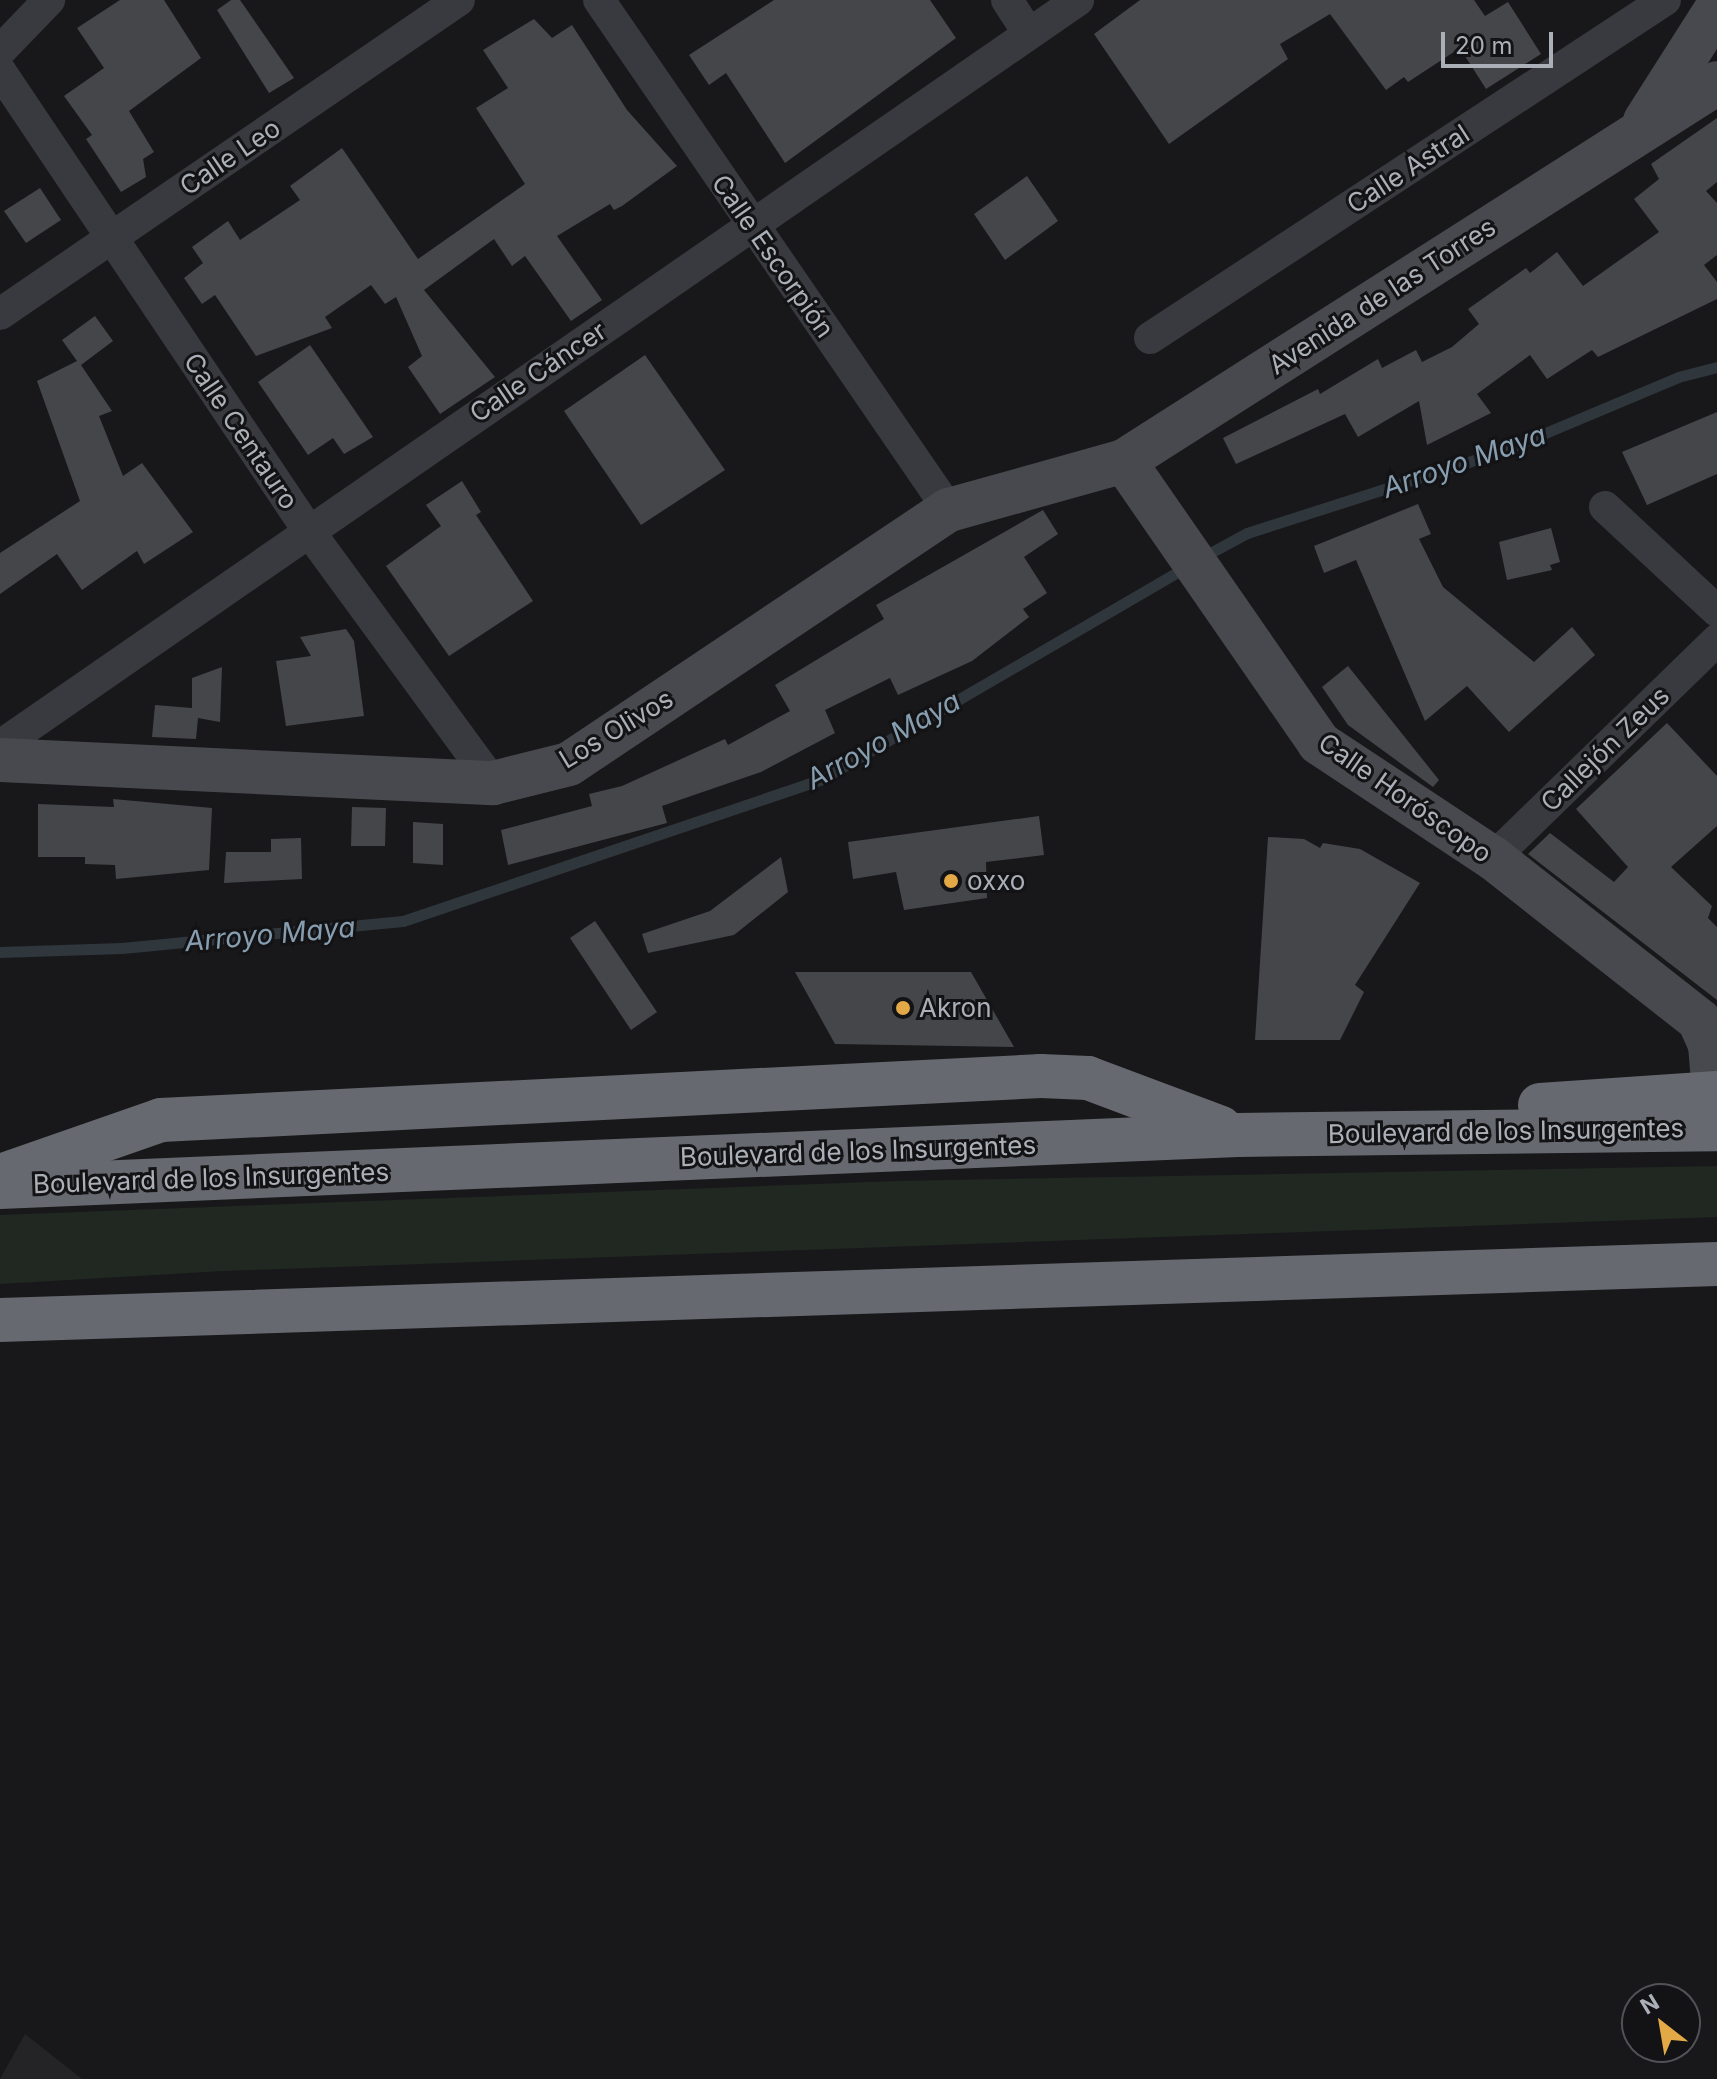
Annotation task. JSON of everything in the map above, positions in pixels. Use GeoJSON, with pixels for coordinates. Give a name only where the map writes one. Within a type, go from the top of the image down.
{"type":"FeatureCollection","features":[{"type":"Feature","properties":{"kind":"highway"},"geometry":{"type":"LineString","coordinates":[[0,1177],[161,1120],[1041,1076],[1088,1078],[1238,1135]]}},
{"type":"Feature","properties":{"kind":"highway","name":"Boulevard de los Insurgentes"},"geometry":{"type":"LineString","coordinates":[[0,1187],[1288,1133],[1590,1099],[1716,1105]]}},
{"type":"Feature","properties":{"kind":"highway"},"geometry":{"type":"LineString","coordinates":[[0,1320],[1717,1264]]}},
{"type":"Feature","properties":{"kind":"highway"},"geometry":{"type":"LineString","coordinates":[[1314,1277],[1717,1294]]}},
{"type":"Feature","properties":{"kind":"street"},"geometry":{"type":"LineString","coordinates":[[0,51],[49,0]]}},
{"type":"Feature","properties":{"kind":"street","name":"Calle Leo"},"geometry":{"type":"LineString","coordinates":[[0,314],[459,0]]}},
{"type":"Feature","properties":{"kind":"street","name":"Calle Escorpión"},"geometry":{"type":"LineString","coordinates":[[599,0],[949,510]]}},
{"type":"Feature","properties":{"kind":"street"},"geometry":{"type":"LineString","coordinates":[[1007,0],[1029,34]]}},
{"type":"Feature","properties":{"kind":"street","name":"Calle Cáncer"},"geometry":{"type":"LineString","coordinates":[[0,746],[1078,0]]}},
{"type":"Feature","properties":{"kind":"street","name":"Calle Astral"},"geometry":{"type":"LineString","coordinates":[[1150,338],[1665,0]]}},
{"type":"Feature","properties":{"kind":"street","name":"Avenida de las Torres"},"geometry":{"type":"LineString","coordinates":[[1639,131],[1717,8]]}},
{"type":"Feature","properties":{"kind":"street","name":"Calle Centauro"},"geometry":{"type":"LineString","coordinates":[[0,71],[308,530],[493,783]]}},
{"type":"Feature","properties":{"kind":"street","name":"Avenida de las Torres"},"geometry":{"type":"LineString","coordinates":[[1124,461],[1717,83]]}},
{"type":"Feature","properties":{"kind":"street","name":"Los Olivos"},"geometry":{"type":"LineString","coordinates":[[0,760],[493,783],[569,764],[949,510],[1124,461]]}},
{"type":"Feature","properties":{"kind":"street","name":"Calle Horóscopo"},"geometry":{"type":"LineString","coordinates":[[1124,461],[1216,600],[1319,743],[1493,858],[1708,1013],[1716,1105]]}},
{"type":"Feature","properties":{"kind":"street"},"geometry":{"type":"LineString","coordinates":[[1605,507],[1717,611]]}},
{"type":"Feature","properties":{"kind":"street","name":"Callejón Zeus"},"geometry":{"type":"LineString","coordinates":[[1493,858],[1717,640]]}},
{"type":"Feature","properties":{"kind":"shaded area"},"geometry":{"type":"Polygon","coordinates":[[[1717,1166],[1717,1217],[223,1271],[0,1284],[0,1215],[896,1181],[1717,1166]]]}},
{"type":"Feature","properties":{"kind":"shaded area"},"geometry":{"type":"Polygon","coordinates":[[[25,2034],[82,2079],[0,2079],[25,2034]]]}},
{"type":"Feature","properties":{"kind":"building"},"geometry":{"type":"Polygon","coordinates":[[[120,0],[164,0],[201,58],[129,111],[154,152],[143,159],[146,177],[121,192],[86,139],[92,135],[64,96],[104,68],[77,28],[120,0]]]}},
{"type":"Feature","properties":{"kind":"building"},"geometry":{"type":"Polygon","coordinates":[[[231,0],[240,0],[294,78],[269,93],[217,10],[231,0]]]}},
{"type":"Feature","properties":{"kind":"building"},"geometry":{"type":"Polygon","coordinates":[[[774,0],[930,0],[956,38],[785,163],[726,73],[709,85],[689,55],[774,0]]]}},
{"type":"Feature","properties":{"kind":"building"},"geometry":{"type":"Polygon","coordinates":[[[1140,0],[1474,0],[1485,16],[1508,2],[1541,54],[1486,89],[1460,48],[1408,82],[1404,77],[1386,90],[1330,14],[1280,44],[1288,59],[1169,144],[1094,34],[1140,0]]]}},
{"type":"Feature","properties":{"kind":"building"},"geometry":{"type":"Polygon","coordinates":[[[534,19],[552,38],[572,25],[627,110],[677,166],[622,206],[614,210],[610,204],[557,236],[602,300],[571,321],[525,256],[512,266],[494,239],[424,290],[495,377],[440,414],[408,367],[422,356],[396,297],[385,304],[371,285],[325,317],[332,328],[256,356],[215,295],[202,304],[184,278],[203,263],[192,247],[228,221],[240,240],[300,200],[290,186],[342,148],[418,259],[525,184],[476,108],[508,88],[483,50],[534,19]]]}},
{"type":"Feature","properties":{"kind":"building"},"geometry":{"type":"Polygon","coordinates":[[[1717,118],[1717,182],[1706,191],[1717,203],[1717,255],[1704,265],[1717,282],[1717,299],[1598,357],[1592,350],[1547,379],[1530,355],[1477,394],[1491,413],[1427,445],[1419,401],[1358,437],[1345,414],[1236,464],[1223,438],[1318,389],[1320,394],[1378,359],[1382,368],[1416,350],[1422,362],[1452,347],[1479,324],[1468,309],[1526,268],[1530,273],[1557,252],[1583,286],[1659,232],[1634,199],[1659,179],[1651,164],[1717,118]]]}},
{"type":"Feature","properties":{"kind":"building"},"geometry":{"type":"Polygon","coordinates":[[[1027,176],[1058,221],[1005,260],[974,214],[1027,176]]]}},
{"type":"Feature","properties":{"kind":"building"},"geometry":{"type":"Polygon","coordinates":[[[40,188],[61,220],[26,243],[4,211],[40,188]]]}},
{"type":"Feature","properties":{"kind":"building"},"geometry":{"type":"Polygon","coordinates":[[[95,316],[113,341],[81,365],[112,411],[99,416],[123,476],[142,463],[193,532],[144,564],[137,551],[82,590],[57,554],[0,594],[0,553],[80,501],[37,381],[77,361],[62,340],[95,316]]]}},
{"type":"Feature","properties":{"kind":"building"},"geometry":{"type":"Polygon","coordinates":[[[310,345],[373,437],[344,454],[333,438],[308,455],[258,382],[310,345]]]}},
{"type":"Feature","properties":{"kind":"building"},"geometry":{"type":"Polygon","coordinates":[[[645,355],[725,470],[641,525],[564,411],[645,355]]]}},
{"type":"Feature","properties":{"kind":"building"},"geometry":{"type":"Polygon","coordinates":[[[1717,412],[1717,474],[1647,505],[1622,452],[1717,412]]]}},
{"type":"Feature","properties":{"kind":"building"},"geometry":{"type":"Polygon","coordinates":[[[462,481],[481,512],[476,515],[533,601],[449,656],[386,566],[441,526],[426,505],[462,481]]]}},
{"type":"Feature","properties":{"kind":"building"},"geometry":{"type":"Polygon","coordinates":[[[1418,504],[1431,534],[1419,539],[1443,587],[1534,662],[1572,627],[1595,655],[1509,732],[1467,686],[1425,721],[1356,560],[1324,573],[1314,546],[1418,504]]]}},
{"type":"Feature","properties":{"kind":"building"},"geometry":{"type":"Polygon","coordinates":[[[1043,510],[1058,534],[1024,557],[1047,593],[1023,609],[1029,617],[972,661],[898,695],[890,678],[825,710],[835,733],[761,772],[662,806],[667,823],[508,865],[501,830],[592,806],[589,794],[622,786],[725,739],[728,745],[790,711],[775,685],[884,619],[876,605],[1043,510]]]}},
{"type":"Feature","properties":{"kind":"building"},"geometry":{"type":"Polygon","coordinates":[[[1551,528],[1560,562],[1550,565],[1552,570],[1507,580],[1499,542],[1551,528]]]}},
{"type":"Feature","properties":{"kind":"building"},"geometry":{"type":"Polygon","coordinates":[[[346,629],[354,641],[364,716],[286,726],[276,661],[311,656],[300,637],[346,629]]]}},
{"type":"Feature","properties":{"kind":"building"},"geometry":{"type":"Polygon","coordinates":[[[1348,666],[1439,780],[1433,787],[1348,725],[1322,687],[1348,666]]]}},
{"type":"Feature","properties":{"kind":"building"},"geometry":{"type":"Polygon","coordinates":[[[222,667],[220,722],[198,718],[196,739],[152,737],[155,705],[192,708],[192,678],[222,667]]]}},
{"type":"Feature","properties":{"kind":"building"},"geometry":{"type":"Polygon","coordinates":[[[1667,723],[1717,776],[1717,826],[1671,867],[1712,906],[1708,918],[1717,927],[1717,1000],[1528,854],[1550,833],[1614,882],[1628,867],[1576,809],[1667,723]]]}},
{"type":"Feature","properties":{"kind":"building"},"geometry":{"type":"Polygon","coordinates":[[[113,799],[212,808],[209,870],[116,879],[115,865],[85,864],[85,857],[38,857],[38,804],[114,807],[113,799]]]}},
{"type":"Feature","properties":{"kind":"building"},"geometry":{"type":"Polygon","coordinates":[[[352,807],[386,808],[385,846],[351,846],[352,807]]]}},
{"type":"Feature","properties":{"kind":"building"},"geometry":{"type":"Polygon","coordinates":[[[1039,816],[1044,855],[986,862],[987,898],[904,910],[896,872],[853,879],[848,842],[1039,816]]]}},
{"type":"Feature","properties":{"kind":"building"},"geometry":{"type":"Polygon","coordinates":[[[413,822],[443,824],[443,865],[413,863],[413,822]]]}},
{"type":"Feature","properties":{"kind":"building"},"geometry":{"type":"Polygon","coordinates":[[[1268,837],[1304,839],[1320,848],[1323,843],[1360,849],[1420,883],[1355,985],[1364,992],[1340,1040],[1255,1040],[1268,837]]]}},
{"type":"Feature","properties":{"kind":"building"},"geometry":{"type":"Polygon","coordinates":[[[301,838],[302,879],[224,883],[226,852],[271,852],[271,839],[301,838]]]}},
{"type":"Feature","properties":{"kind":"building"},"geometry":{"type":"Polygon","coordinates":[[[781,857],[788,892],[734,935],[648,953],[642,934],[710,911],[781,857]]]}},
{"type":"Feature","properties":{"kind":"building"},"geometry":{"type":"Polygon","coordinates":[[[595,921],[657,1012],[631,1030],[570,938],[595,921]]]}},
{"type":"Feature","properties":{"kind":"building","name":"Akron"},"geometry":{"type":"Polygon","coordinates":[[[795,972],[971,972],[1014,1047],[835,1044],[795,972]]]}},
{"type":"Feature","properties":{"kind":"waterway","name":"Arroyo Maya"},"geometry":{"type":"LineString","coordinates":[[1201,558],[1247,533],[1500,452],[1678,377],[1717,367]]}},
{"type":"Feature","properties":{"kind":"waterway","name":"Arroyo Maya"},"geometry":{"type":"LineString","coordinates":[[0,952],[122,948],[403,921],[822,779],[1186,567]]}},
{"type":"Feature","properties":{"kind":"place","name":"oxxo"},"geometry":{"type":"Point","coordinates":[951,881]}},
{"type":"Feature","properties":{"kind":"place","name":"Akron"},"geometry":{"type":"Point","coordinates":[903,1008]}}]}
